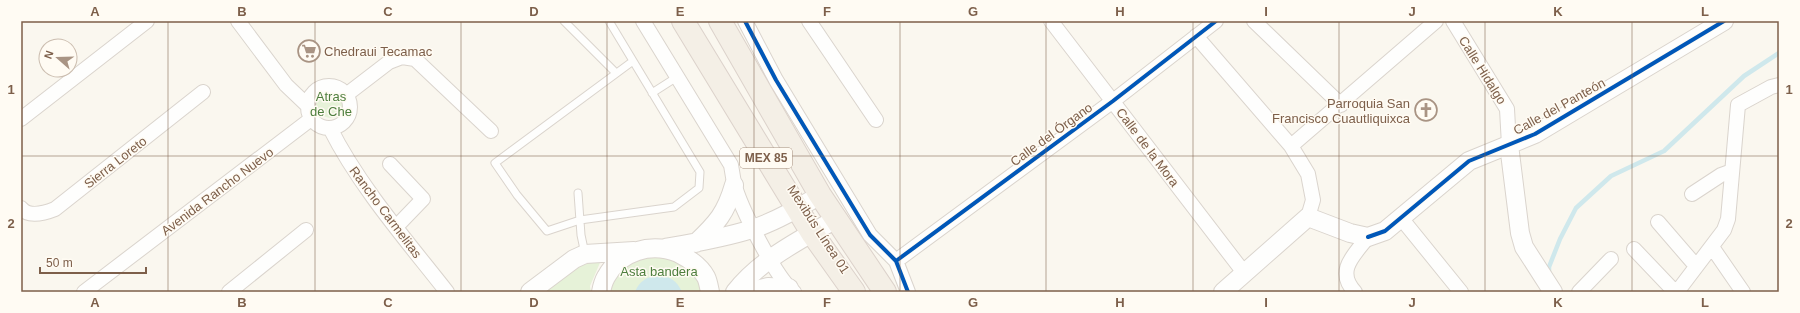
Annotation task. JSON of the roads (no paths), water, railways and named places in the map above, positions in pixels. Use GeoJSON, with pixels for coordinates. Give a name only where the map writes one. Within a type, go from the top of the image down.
{"type":"FeatureCollection","features":[{"type":"Feature","properties":{"kind":"main road","name":"MEX 85"},"geometry":{"type":"LineString","coordinates":[[683,21],[758,147],[810,202],[827,226],[885,292]]}},
{"type":"Feature","properties":{"kind":"main road","name":"MEX 85"},"geometry":{"type":"LineString","coordinates":[[720,21],[761,85],[810,202]]}},
{"type":"Feature","properties":{"kind":"main road","name":"MEX 85"},"geometry":{"type":"LineString","coordinates":[[827,226],[846,286]]}},
{"type":"Feature","properties":{"kind":"street"},"geometry":{"type":"LineString","coordinates":[[21,119],[147,21]]}},
{"type":"Feature","properties":{"kind":"street"},"geometry":{"type":"LineString","coordinates":[[238,21],[286,85],[307,105]]}},
{"type":"Feature","properties":{"kind":"street"},"geometry":{"type":"LineString","coordinates":[[643,21],[731,165],[734,185],[753,229],[769,258],[792,290]]}},
{"type":"Feature","properties":{"kind":"street"},"geometry":{"type":"LineString","coordinates":[[745,21],[761,85],[838,183]]}},
{"type":"Feature","properties":{"kind":"street"},"geometry":{"type":"LineString","coordinates":[[810,21],[876,120]]}},
{"type":"Feature","properties":{"kind":"street","name":"Calle de la Mora"},"geometry":{"type":"LineString","coordinates":[[1051,21],[1245,274]]}},
{"type":"Feature","properties":{"kind":"street","name":"Calle del Órgano"},"geometry":{"type":"LineString","coordinates":[[896,261],[1113,101],[1216,21]]}},
{"type":"Feature","properties":{"kind":"street"},"geometry":{"type":"LineString","coordinates":[[1254,21],[1341,104]]}},
{"type":"Feature","properties":{"kind":"street"},"geometry":{"type":"LineString","coordinates":[[1291,146],[1436,21]]}},
{"type":"Feature","properties":{"kind":"street","name":"Calle Hidalgo"},"geometry":{"type":"LineString","coordinates":[[1453,21],[1507,109],[1509,145]]}},
{"type":"Feature","properties":{"kind":"street","name":"Calle del Panteón"},"geometry":{"type":"LineString","coordinates":[[1368,237],[1385,231],[1469,161],[1535,134],[1724,21]]}},
{"type":"Feature","properties":{"kind":"street"},"geometry":{"type":"LineString","coordinates":[[1196,36],[1291,146],[1308,174],[1313,200],[1308,217],[1223,292]]}},
{"type":"Feature","properties":{"kind":"street"},"geometry":{"type":"LineString","coordinates":[[346,95],[389,62],[402,58],[415,59],[491,131]]}},
{"type":"Feature","properties":{"kind":"street"},"geometry":{"type":"LineString","coordinates":[[328,85],[338,88],[346,95],[350,103],[349,112],[345,120],[338,126],[330,128],[319,126],[311,119],[307,105],[311,95],[318,88],[328,85]]}},
{"type":"Feature","properties":{"kind":"street"},"geometry":{"type":"LineString","coordinates":[[1634,249],[1676,292],[1712,247],[1724,230],[1728,219],[1738,105],[1771,87],[1779,85]]}},
{"type":"Feature","properties":{"kind":"street","name":"Sierra Loreto"},"geometry":{"type":"LineString","coordinates":[[21,208],[23,210],[39,214],[55,209],[203,92]]}},
{"type":"Feature","properties":{"kind":"street","name":"Avenida Rancho Nuevo"},"geometry":{"type":"LineString","coordinates":[[84,292],[311,119]]}},
{"type":"Feature","properties":{"kind":"street","name":"Rancho Carmelitas"},"geometry":{"type":"LineString","coordinates":[[330,128],[342,153],[396,227],[447,292]]}},
{"type":"Feature","properties":{"kind":"street"},"geometry":{"type":"LineString","coordinates":[[1509,145],[1520,233],[1524,247],[1553,292]]}},
{"type":"Feature","properties":{"kind":"street"},"geometry":{"type":"LineString","coordinates":[[390,164],[423,199],[396,227]]}},
{"type":"Feature","properties":{"kind":"street"},"geometry":{"type":"LineString","coordinates":[[1692,194],[1721,175],[1732,171]]}},
{"type":"Feature","properties":{"kind":"street"},"geometry":{"type":"LineString","coordinates":[[530,292],[574,259],[585,254],[665,248],[695,243],[753,229],[810,202],[838,183]]}},
{"type":"Feature","properties":{"kind":"street"},"geometry":{"type":"LineString","coordinates":[[827,226],[838,183]]}},
{"type":"Feature","properties":{"kind":"street"},"geometry":{"type":"LineString","coordinates":[[695,243],[717,223],[729,203],[734,185]]}},
{"type":"Feature","properties":{"kind":"street"},"geometry":{"type":"LineString","coordinates":[[1308,217],[1350,233],[1368,237],[1348,264],[1345,275],[1348,285],[1355,292]]}},
{"type":"Feature","properties":{"kind":"street"},"geometry":{"type":"LineString","coordinates":[[1400,218],[1461,292]]}},
{"type":"Feature","properties":{"kind":"street"},"geometry":{"type":"LineString","coordinates":[[1658,222],[1696,266]]}},
{"type":"Feature","properties":{"kind":"street"},"geometry":{"type":"LineString","coordinates":[[735,292],[752,272],[769,258],[827,226],[870,235],[896,261],[908,292]]}},
{"type":"Feature","properties":{"kind":"street"},"geometry":{"type":"LineString","coordinates":[[229,292],[306,230]]}},
{"type":"Feature","properties":{"kind":"street"},"geometry":{"type":"LineString","coordinates":[[1712,247],[1743,292]]}},
{"type":"Feature","properties":{"kind":"street"},"geometry":{"type":"LineString","coordinates":[[665,248],[689,258],[706,277],[710,292]]}},
{"type":"Feature","properties":{"kind":"street"},"geometry":{"type":"LineString","coordinates":[[601,292],[606,277],[619,261],[636,251]]}},
{"type":"Feature","properties":{"kind":"street"},"geometry":{"type":"LineString","coordinates":[[1579,292],[1612,259]]}},
{"type":"Feature","properties":{"kind":"street"},"geometry":{"type":"LineString","coordinates":[[748,292],[768,287],[792,290]]}},
{"type":"Feature","properties":{"kind":"lane"},"geometry":{"type":"LineString","coordinates":[[564,21],[616,73]]}},
{"type":"Feature","properties":{"kind":"lane"},"geometry":{"type":"LineString","coordinates":[[608,21],[633,61],[700,172],[699,188],[674,207],[580,220],[547,231],[517,195],[496,163],[633,61]]}},
{"type":"Feature","properties":{"kind":"lane"},"geometry":{"type":"LineString","coordinates":[[713,21],[761,85]]}},
{"type":"Feature","properties":{"kind":"lane"},"geometry":{"type":"LineString","coordinates":[[652,93],[677,77]]}},
{"type":"Feature","properties":{"kind":"lane","name":"Mexibús Línea 01"},"geometry":{"type":"LineString","coordinates":[[750,116],[810,202]]}},
{"type":"Feature","properties":{"kind":"lane"},"geometry":{"type":"LineString","coordinates":[[578,193],[585,254]]}},
{"type":"Feature","properties":{"kind":"lane","name":"Mexibús Línea 01"},"geometry":{"type":"LineString","coordinates":[[827,226],[860,292]]}},
{"type":"Feature","properties":{"kind":"water"},"geometry":{"type":"Polygon","coordinates":[[[658,275],[673,280],[682,292],[635,292],[644,280],[658,275]]]}},
{"type":"Feature","properties":{"kind":"waterway"},"geometry":{"type":"LineString","coordinates":[[1549,275],[1549,267],[1560,239],[1576,208],[1611,176],[1664,151],[1744,76],[1779,53]]}},
{"type":"Feature","properties":{"kind":"place","name":"Chedraui Tecamac"},"geometry":{"type":"Point","coordinates":[309,51]}},
{"type":"Feature","properties":{"kind":"place","name":"Parroquia San Francisco Cuautliquixca"},"geometry":{"type":"Point","coordinates":[1426,110]}},
{"type":"Feature","properties":{"kind":"park label","name":"Atras de Che"},"geometry":{"type":"Point","coordinates":[331,104]}},
{"type":"Feature","properties":{"kind":"park label","name":"Asta bandera"},"geometry":{"type":"Point","coordinates":[659,271]}}]}
